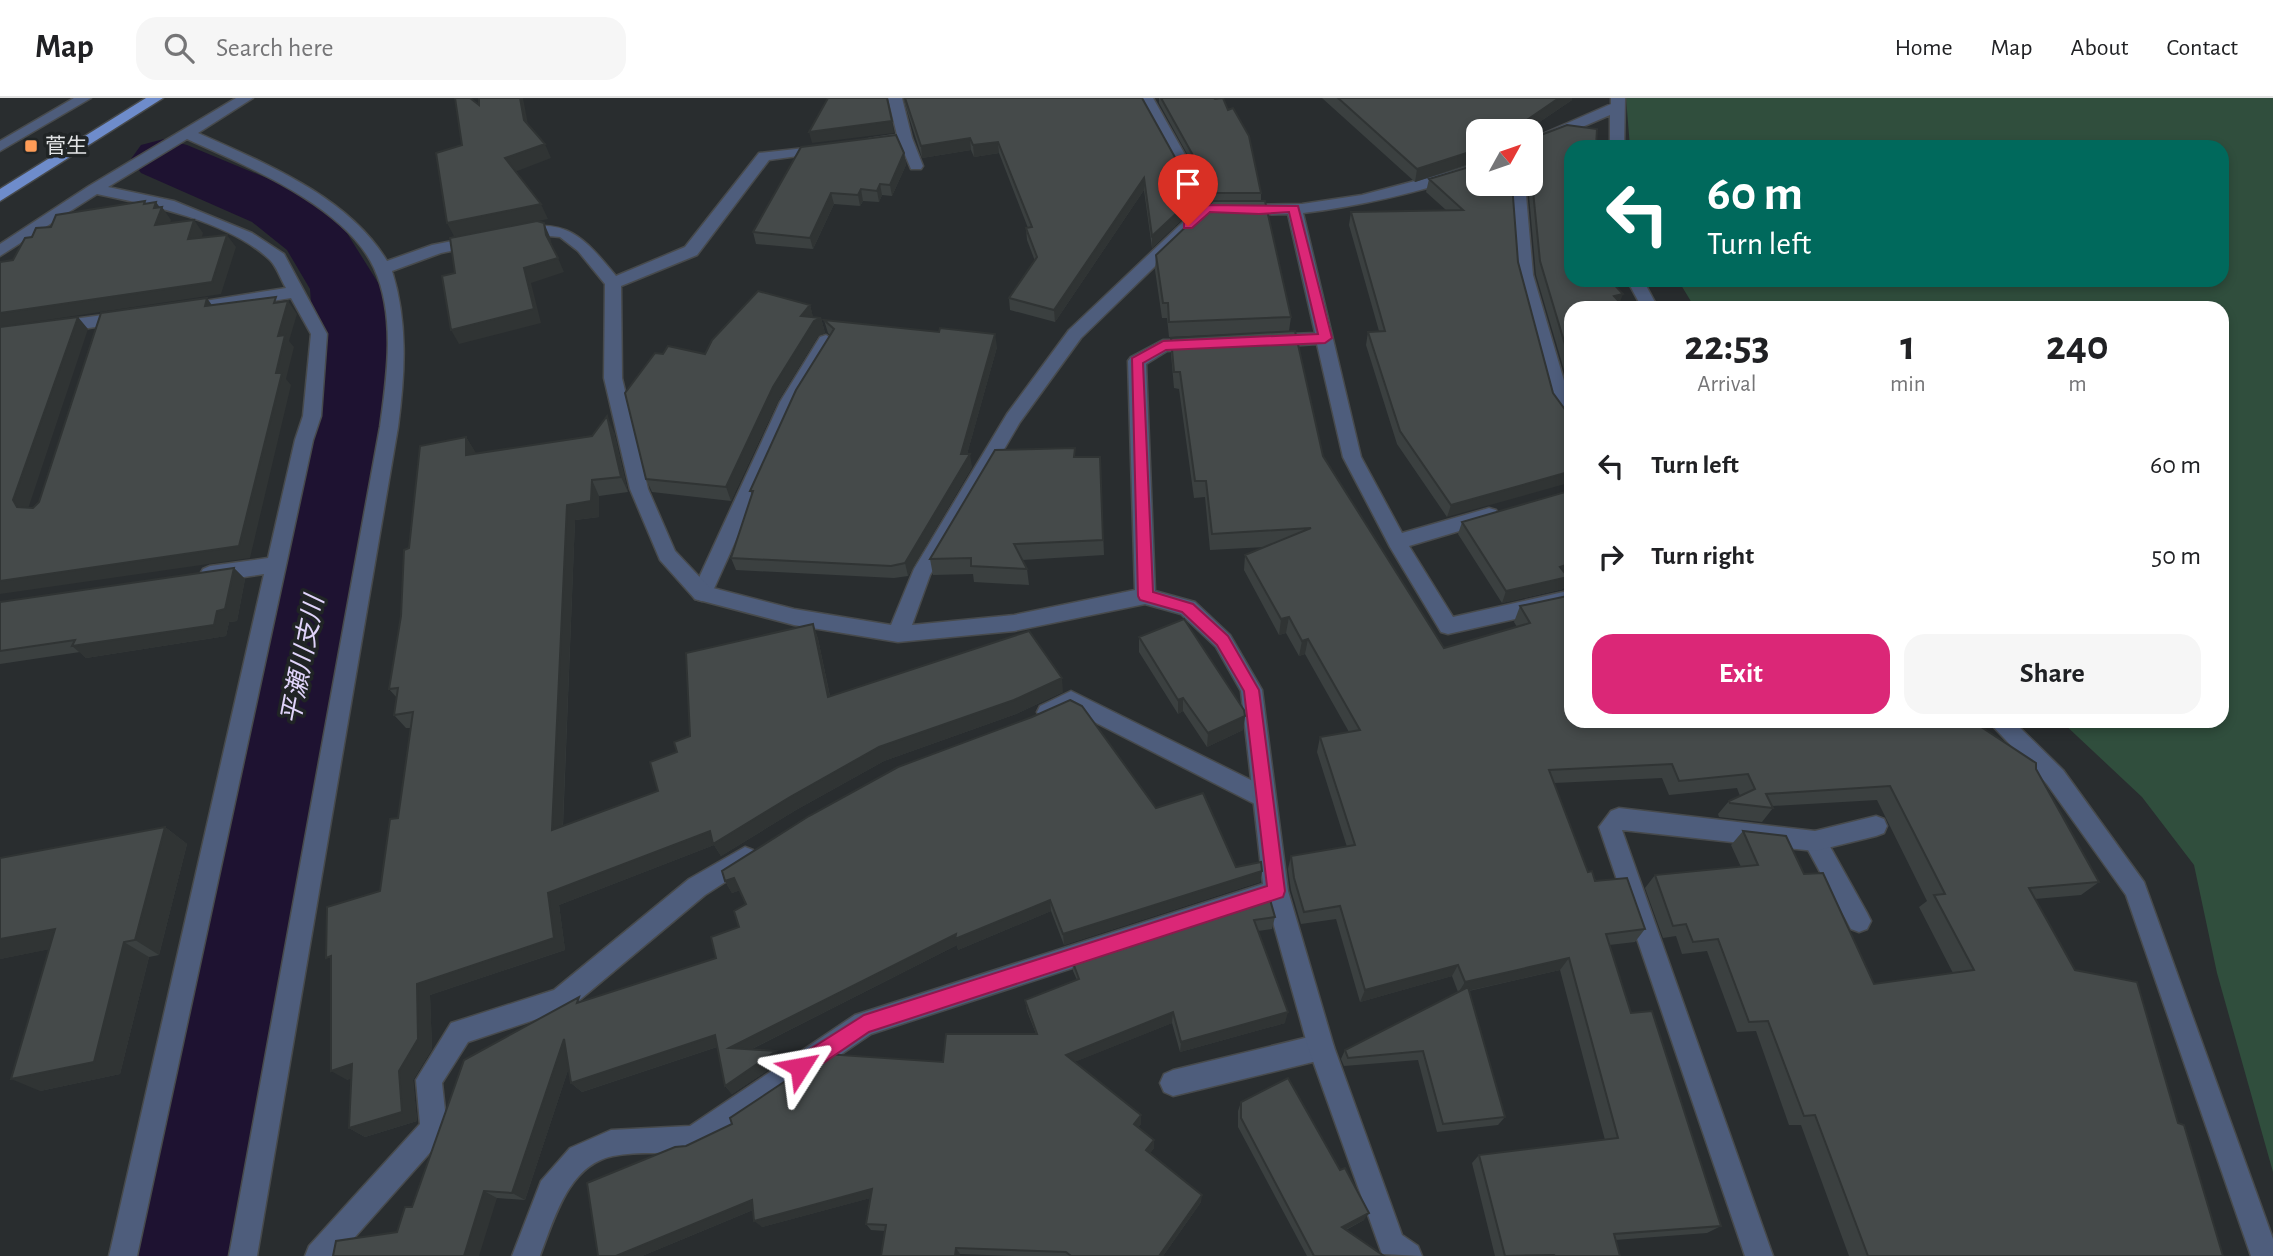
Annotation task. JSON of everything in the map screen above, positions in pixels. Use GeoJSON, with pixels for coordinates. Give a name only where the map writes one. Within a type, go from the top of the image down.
{"type":"FeatureCollection","features":[{"type":"Feature","properties":{"kind":"main road"},"geometry":{"type":"LineString","coordinates":[[0,196],[32,173],[156,98]]}},
{"type":"Feature","properties":{"kind":"street"},"geometry":{"type":"LineString","coordinates":[[4,142],[84,98]]}},
{"type":"Feature","properties":{"kind":"street"},"geometry":{"type":"LineString","coordinates":[[0,251],[94,188],[246,98]]}},
{"type":"Feature","properties":{"kind":"street"},"geometry":{"type":"LineString","coordinates":[[895,98],[905,138],[916,166]]}},
{"type":"Feature","properties":{"kind":"street"},"geometry":{"type":"LineString","coordinates":[[1146,98],[1207,208]]}},
{"type":"Feature","properties":{"kind":"street"},"geometry":{"type":"LineString","coordinates":[[1544,138],[1617,102],[1617,140]]}},
{"type":"Feature","properties":{"kind":"street"},"geometry":{"type":"LineString","coordinates":[[185,133],[256,165],[313,199],[363,237],[383,268],[393,313],[397,367],[389,427],[243,1256]]}},
{"type":"Feature","properties":{"kind":"street"},"geometry":{"type":"LineString","coordinates":[[613,283],[691,251],[764,156],[905,138]]}},
{"type":"Feature","properties":{"kind":"street"},"geometry":{"type":"LineString","coordinates":[[898,634],[921,574],[1013,418],[1075,334],[1207,208],[1259,211],[1329,206],[1407,192],[1466,172]]}},
{"type":"Feature","properties":{"kind":"street"},"geometry":{"type":"LineString","coordinates":[[94,188],[169,204],[246,236],[278,258],[319,334],[312,416],[123,1256]]}},
{"type":"Feature","properties":{"kind":"street"},"geometry":{"type":"LineString","coordinates":[[1518,196],[1525,275],[1560,405],[1564,411]]}},
{"type":"Feature","properties":{"kind":"street"},"geometry":{"type":"LineString","coordinates":[[1294,208],[1352,457],[1397,542],[1448,626],[1564,600]]}},
{"type":"Feature","properties":{"kind":"street"},"geometry":{"type":"LineString","coordinates":[[383,268],[438,249],[544,228],[573,235],[613,283],[612,378],[639,489],[667,555],[702,593],[794,617],[898,634],[1014,623],[1145,596],[1188,608],[1223,641],[1251,690],[1276,891],[1321,1047],[1392,1244],[1408,1256]]}},
{"type":"Feature","properties":{"kind":"street"},"geometry":{"type":"LineString","coordinates":[[167,311],[297,292]]}},
{"type":"Feature","properties":{"kind":"street"},"geometry":{"type":"LineString","coordinates":[[40,329],[100,328],[141,315]]}},
{"type":"Feature","properties":{"kind":"street"},"geometry":{"type":"LineString","coordinates":[[1258,341],[1325,338]]}},
{"type":"Feature","properties":{"kind":"street"},"geometry":{"type":"LineString","coordinates":[[702,593],[789,402],[826,341]]}},
{"type":"Feature","properties":{"kind":"street"},"geometry":{"type":"LineString","coordinates":[[1145,596],[1137,361],[1163,346],[1217,343]]}},
{"type":"Feature","properties":{"kind":"street"},"geometry":{"type":"LineString","coordinates":[[1397,542],[1504,511]]}},
{"type":"Feature","properties":{"kind":"street"},"geometry":{"type":"LineString","coordinates":[[185,578],[278,564]]}},
{"type":"Feature","properties":{"kind":"street"},"geometry":{"type":"LineString","coordinates":[[1025,722],[1072,700],[1263,797]]}},
{"type":"Feature","properties":{"kind":"street"},"geometry":{"type":"LineString","coordinates":[[2006,728],[2056,777],[2136,890],[2264,1256]]}},
{"type":"Feature","properties":{"kind":"street"},"geometry":{"type":"LineString","coordinates":[[1759,1256],[1610,827],[1619,818],[1815,841],[1876,825]]}},
{"type":"Feature","properties":{"kind":"street"},"geometry":{"type":"LineString","coordinates":[[1815,841],[1859,921]]}},
{"type":"Feature","properties":{"kind":"street"},"geometry":{"type":"LineString","coordinates":[[319,1256],[434,1129],[429,1080],[460,1032],[561,1000],[697,887],[762,846]]}},
{"type":"Feature","properties":{"kind":"street"},"geometry":{"type":"LineString","coordinates":[[526,1256],[551,1191],[579,1157],[611,1143],[694,1139],[864,1024],[1276,891]]}},
{"type":"Feature","properties":{"kind":"street"},"geometry":{"type":"LineString","coordinates":[[1173,1083],[1321,1047]]}},
{"type":"Feature","properties":{"kind":"green space"},"geometry":{"type":"Polygon","coordinates":[[[1626,98],[2273,98],[2273,1172],[2217,973],[2194,865],[2142,797],[2068,728],[2229,728],[2229,301],[1691,301],[1682,287],[2229,287],[2229,140],[1629,140],[1626,98]]]}},
{"type":"Feature","properties":{"kind":"building"},"geometry":{"type":"Polygon","coordinates":[[[455,98],[470,98],[479,105],[479,98],[520,98],[524,120],[545,144],[505,158],[541,204],[447,223],[436,153],[462,145],[455,98]]]}},
{"type":"Feature","properties":{"kind":"building"},"geometry":{"type":"Polygon","coordinates":[[[828,98],[887,98],[892,121],[809,132],[828,98]]]}},
{"type":"Feature","properties":{"kind":"building"},"geometry":{"type":"Polygon","coordinates":[[[905,98],[1142,98],[1196,195],[1152,236],[1144,178],[1054,310],[1009,298],[1037,257],[1026,228],[1032,227],[998,142],[973,145],[970,138],[921,146],[905,98]]]}},
{"type":"Feature","properties":{"kind":"building"},"geometry":{"type":"Polygon","coordinates":[[[1161,98],[1223,98],[1228,110],[1233,108],[1249,136],[1261,193],[1214,193],[1161,98]]]}},
{"type":"Feature","properties":{"kind":"building"},"geometry":{"type":"Polygon","coordinates":[[[1338,98],[1559,98],[1528,119],[1466,119],[1466,153],[1417,169],[1338,98]]]}},
{"type":"Feature","properties":{"kind":"building"},"geometry":{"type":"Polygon","coordinates":[[[1567,125],[1597,129],[1596,140],[1564,140],[1564,287],[1616,287],[1623,294],[1614,296],[1619,301],[1564,301],[1564,341],[1540,261],[1534,196],[1544,196],[1544,134],[1567,125]]]}},
{"type":"Feature","properties":{"kind":"building"},"geometry":{"type":"Polygon","coordinates":[[[896,135],[904,153],[890,185],[880,184],[877,191],[861,189],[858,195],[831,193],[810,238],[753,232],[801,147],[896,135]]]}},
{"type":"Feature","properties":{"kind":"building"},"geometry":{"type":"Polygon","coordinates":[[[1466,168],[1466,196],[1513,196],[1518,262],[1553,393],[1564,408],[1564,473],[1451,505],[1400,431],[1368,332],[1385,331],[1351,212],[1463,210],[1429,179],[1466,168]]]}},
{"type":"Feature","properties":{"kind":"building"},"geometry":{"type":"Polygon","coordinates":[[[145,201],[144,204],[156,202],[154,208],[162,207],[155,225],[194,220],[188,239],[227,235],[212,282],[0,313],[0,262],[13,260],[25,238],[32,237],[36,228],[51,227],[56,215],[145,201]]]}},
{"type":"Feature","properties":{"kind":"building"},"geometry":{"type":"Polygon","coordinates":[[[1213,201],[1265,201],[1291,317],[1169,322],[1168,303],[1163,303],[1156,255],[1213,201]]]}},
{"type":"Feature","properties":{"kind":"building"},"geometry":{"type":"Polygon","coordinates":[[[537,221],[544,223],[546,235],[558,258],[524,268],[534,309],[451,330],[442,276],[455,273],[450,238],[537,221]]]}},
{"type":"Feature","properties":{"kind":"building"},"geometry":{"type":"Polygon","coordinates":[[[758,291],[810,305],[801,316],[821,318],[814,321],[773,387],[726,487],[646,479],[625,393],[655,353],[663,354],[668,346],[705,354],[712,340],[758,291]]]}},
{"type":"Feature","properties":{"kind":"building"},"geometry":{"type":"Polygon","coordinates":[[[276,297],[274,303],[288,301],[278,336],[285,335],[276,373],[282,373],[239,546],[0,581],[0,327],[78,317],[13,500],[17,507],[33,508],[39,502],[101,313],[207,298],[205,306],[276,297]]]}},
{"type":"Feature","properties":{"kind":"building"},"geometry":{"type":"Polygon","coordinates":[[[824,320],[939,332],[940,328],[995,334],[961,454],[970,454],[905,563],[891,566],[731,558],[753,491],[750,491],[796,390],[834,329],[824,320]]]}},
{"type":"Feature","properties":{"kind":"building"},"geometry":{"type":"Polygon","coordinates":[[[1295,331],[1323,456],[1444,648],[1530,623],[1520,606],[1564,597],[1564,728],[1983,728],[2036,763],[2036,769],[2099,882],[2029,888],[2075,970],[2137,982],[2178,1123],[2184,1125],[2223,1256],[1868,1256],[1815,1115],[1804,1116],[1768,1021],[1749,1022],[1718,939],[1693,942],[1686,924],[1673,926],[1655,875],[1758,865],[1743,831],[1786,836],[1804,874],[1823,873],[1874,984],[1974,970],[1934,895],[1945,894],[1890,786],[1766,794],[1773,808],[1730,803],[1729,801],[1755,789],[1748,774],[1679,781],[1672,764],[1549,770],[1588,872],[1592,871],[1595,881],[1627,878],[1645,929],[1606,934],[1631,1013],[1652,1011],[1721,1226],[1614,1234],[1620,1256],[1505,1256],[1479,1155],[1618,1138],[1569,958],[1465,982],[1458,965],[1365,990],[1340,906],[1304,912],[1291,856],[1355,845],[1320,737],[1360,730],[1308,639],[1302,641],[1289,617],[1281,619],[1245,555],[1311,528],[1212,534],[1206,481],[1195,481],[1180,372],[1174,372],[1171,338],[1295,331]]]}},
{"type":"Feature","properties":{"kind":"building"},"geometry":{"type":"Polygon","coordinates":[[[607,416],[621,477],[592,480],[591,501],[567,505],[552,830],[658,791],[650,762],[677,752],[674,742],[690,736],[686,653],[813,624],[828,697],[1029,631],[1062,678],[1014,700],[879,747],[713,844],[710,831],[548,893],[554,938],[417,984],[418,1039],[399,1071],[402,1112],[349,1128],[352,1064],[331,1071],[331,956],[326,958],[327,907],[380,891],[390,819],[398,818],[413,712],[394,715],[398,688],[389,689],[401,616],[404,550],[409,548],[420,446],[466,437],[466,455],[592,436],[607,416]]]}},
{"type":"Feature","properties":{"kind":"building"},"geometry":{"type":"Polygon","coordinates":[[[1075,448],[1074,457],[1100,457],[1103,540],[1014,544],[1027,569],[971,566],[971,558],[930,559],[995,450],[1075,448]]]}},
{"type":"Feature","properties":{"kind":"building"},"geometry":{"type":"Polygon","coordinates":[[[1564,492],[1564,566],[1560,567],[1564,578],[1506,591],[1462,522],[1564,492]]]}},
{"type":"Feature","properties":{"kind":"building"},"geometry":{"type":"Polygon","coordinates":[[[234,568],[225,609],[217,611],[214,625],[72,646],[75,640],[0,651],[0,602],[234,568]]]}},
{"type":"Feature","properties":{"kind":"building"},"geometry":{"type":"Polygon","coordinates":[[[1184,619],[1244,710],[1245,716],[1208,733],[1183,698],[1178,700],[1139,637],[1184,619]]]}},
{"type":"Feature","properties":{"kind":"building"},"geometry":{"type":"Polygon","coordinates":[[[1070,700],[1082,706],[1156,808],[1203,793],[1236,867],[1261,862],[1262,871],[1063,934],[1050,900],[955,939],[956,934],[729,1048],[776,1051],[725,1086],[715,1035],[571,1083],[564,1039],[512,1193],[484,1191],[464,1256],[333,1256],[336,1241],[397,1232],[405,1207],[412,1207],[464,1060],[579,997],[577,1003],[716,958],[711,937],[739,927],[734,911],[746,904],[734,878],[725,881],[722,871],[809,816],[898,767],[1070,700]]]}},
{"type":"Feature","properties":{"kind":"building"},"geometry":{"type":"Polygon","coordinates":[[[165,827],[135,940],[124,942],[94,1062],[11,1079],[55,929],[0,939],[0,858],[165,827]]]}},
{"type":"Feature","properties":{"kind":"building"},"geometry":{"type":"Polygon","coordinates":[[[1269,896],[1275,917],[1254,920],[1288,1012],[1181,1042],[1173,1012],[1066,1055],[1141,1115],[1134,1124],[1154,1140],[1146,1150],[1202,1195],[1159,1256],[1071,1256],[1066,1252],[956,1248],[955,1256],[881,1256],[886,1225],[866,1224],[872,1189],[754,1221],[752,1200],[616,1256],[598,1256],[587,1183],[675,1147],[686,1146],[732,1124],[730,1118],[826,1054],[943,1062],[946,1034],[1037,1034],[1025,1000],[1079,979],[1072,960],[1269,896]]]}},
{"type":"Feature","properties":{"kind":"building"},"geometry":{"type":"Polygon","coordinates":[[[1468,987],[1505,1117],[1443,1124],[1423,1051],[1348,1058],[1345,1050],[1468,987]]]}},
{"type":"Feature","properties":{"kind":"building"},"geometry":{"type":"Polygon","coordinates":[[[1288,1078],[1340,1170],[1345,1168],[1369,1213],[1342,1227],[1384,1256],[1314,1256],[1241,1118],[1241,1102],[1288,1078]]]}},
{"type":"Feature","properties":{"kind":"waterway","name":"平瀬川支川"},"geometry":{"type":"LineString","coordinates":[[164,159],[276,207],[315,237],[346,289],[353,352],[318,584],[264,836],[182,1256]]}},
{"type":"Feature","properties":{"kind":"place","name":"菅生"},"geometry":{"type":"Point","coordinates":[31,146]}},
{"type":"Feature","properties":{"kind":"route"},"geometry":{"type":"LineString","coordinates":[[800,1067],[864,1024],[1276,891],[1251,690],[1223,641],[1188,608],[1145,596],[1137,361],[1163,346],[1325,338],[1294,208],[1259,211],[1207,208],[1188,226]]}}]}
